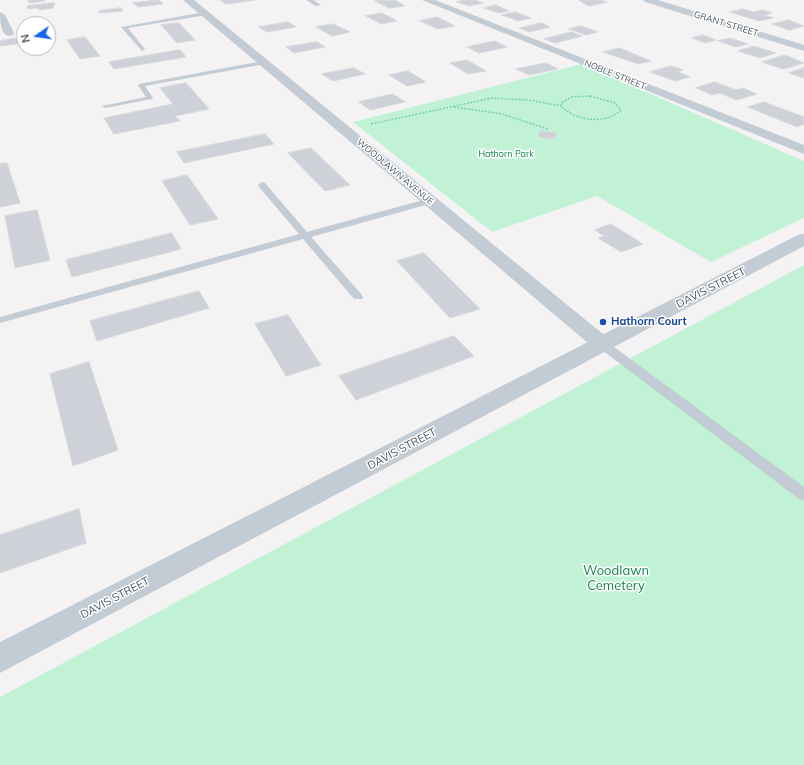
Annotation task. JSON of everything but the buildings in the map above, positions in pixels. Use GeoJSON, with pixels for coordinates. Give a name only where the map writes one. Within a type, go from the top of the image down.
{"type":"FeatureCollection","features":[{"type":"Feature","properties":{"kind":"street","name":"WOODLAWN AVENUE"},"geometry":{"type":"LineString","coordinates":[[188,0],[602,344]]}},
{"type":"Feature","properties":{"kind":"street","name":"NOBLE STREET"},"geometry":{"type":"LineString","coordinates":[[427,0],[804,150]]}},
{"type":"Feature","properties":{"kind":"street","name":"GRANT STREET"},"geometry":{"type":"LineString","coordinates":[[648,0],[804,48]]}},
{"type":"Feature","properties":{"kind":"street"},"geometry":{"type":"LineString","coordinates":[[0,15],[8,32]]}},
{"type":"Feature","properties":{"kind":"street","name":"DAVIS STREET"},"geometry":{"type":"LineString","coordinates":[[0,658],[804,239]]}},
{"type":"Feature","properties":{"kind":"lane"},"geometry":{"type":"LineString","coordinates":[[308,0],[318,5]]}},
{"type":"Feature","properties":{"kind":"lane"},"geometry":{"type":"LineString","coordinates":[[142,49],[124,26],[205,14]]}},
{"type":"Feature","properties":{"kind":"lane"},"geometry":{"type":"LineString","coordinates":[[105,106],[150,98],[141,85],[263,63]]}},
{"type":"Feature","properties":{"kind":"lane"},"geometry":{"type":"LineString","coordinates":[[262,185],[358,297]]}},
{"type":"Feature","properties":{"kind":"lane"},"geometry":{"type":"LineString","coordinates":[[0,320],[430,201]]}},
{"type":"Feature","properties":{"kind":"lane"},"geometry":{"type":"LineString","coordinates":[[602,344],[804,495]]}},
{"type":"Feature","properties":{"kind":"path"},"geometry":{"type":"LineString","coordinates":[[367,125],[449,106],[492,98],[529,100],[561,106],[569,114],[586,118],[606,118],[613,116],[620,110],[615,102],[590,96],[565,99],[561,102],[561,106]]}},
{"type":"Feature","properties":{"kind":"path"},"geometry":{"type":"LineString","coordinates":[[449,106],[467,107],[501,114],[548,129]]}},
{"type":"Feature","properties":{"kind":"green space","name":"Hathorn Park"},"geometry":{"type":"Polygon","coordinates":[[[582,64],[804,161],[804,218],[711,262],[597,196],[492,232],[353,122],[582,64]]]}},
{"type":"Feature","properties":{"kind":"green space","name":"Woodlawn Cemetery"},"geometry":{"type":"Polygon","coordinates":[[[804,265],[804,765],[0,765],[0,697],[804,265]]]}},
{"type":"Feature","properties":{"kind":"place","name":"Hathorn Court"},"geometry":{"type":"Point","coordinates":[603,322]}}]}
